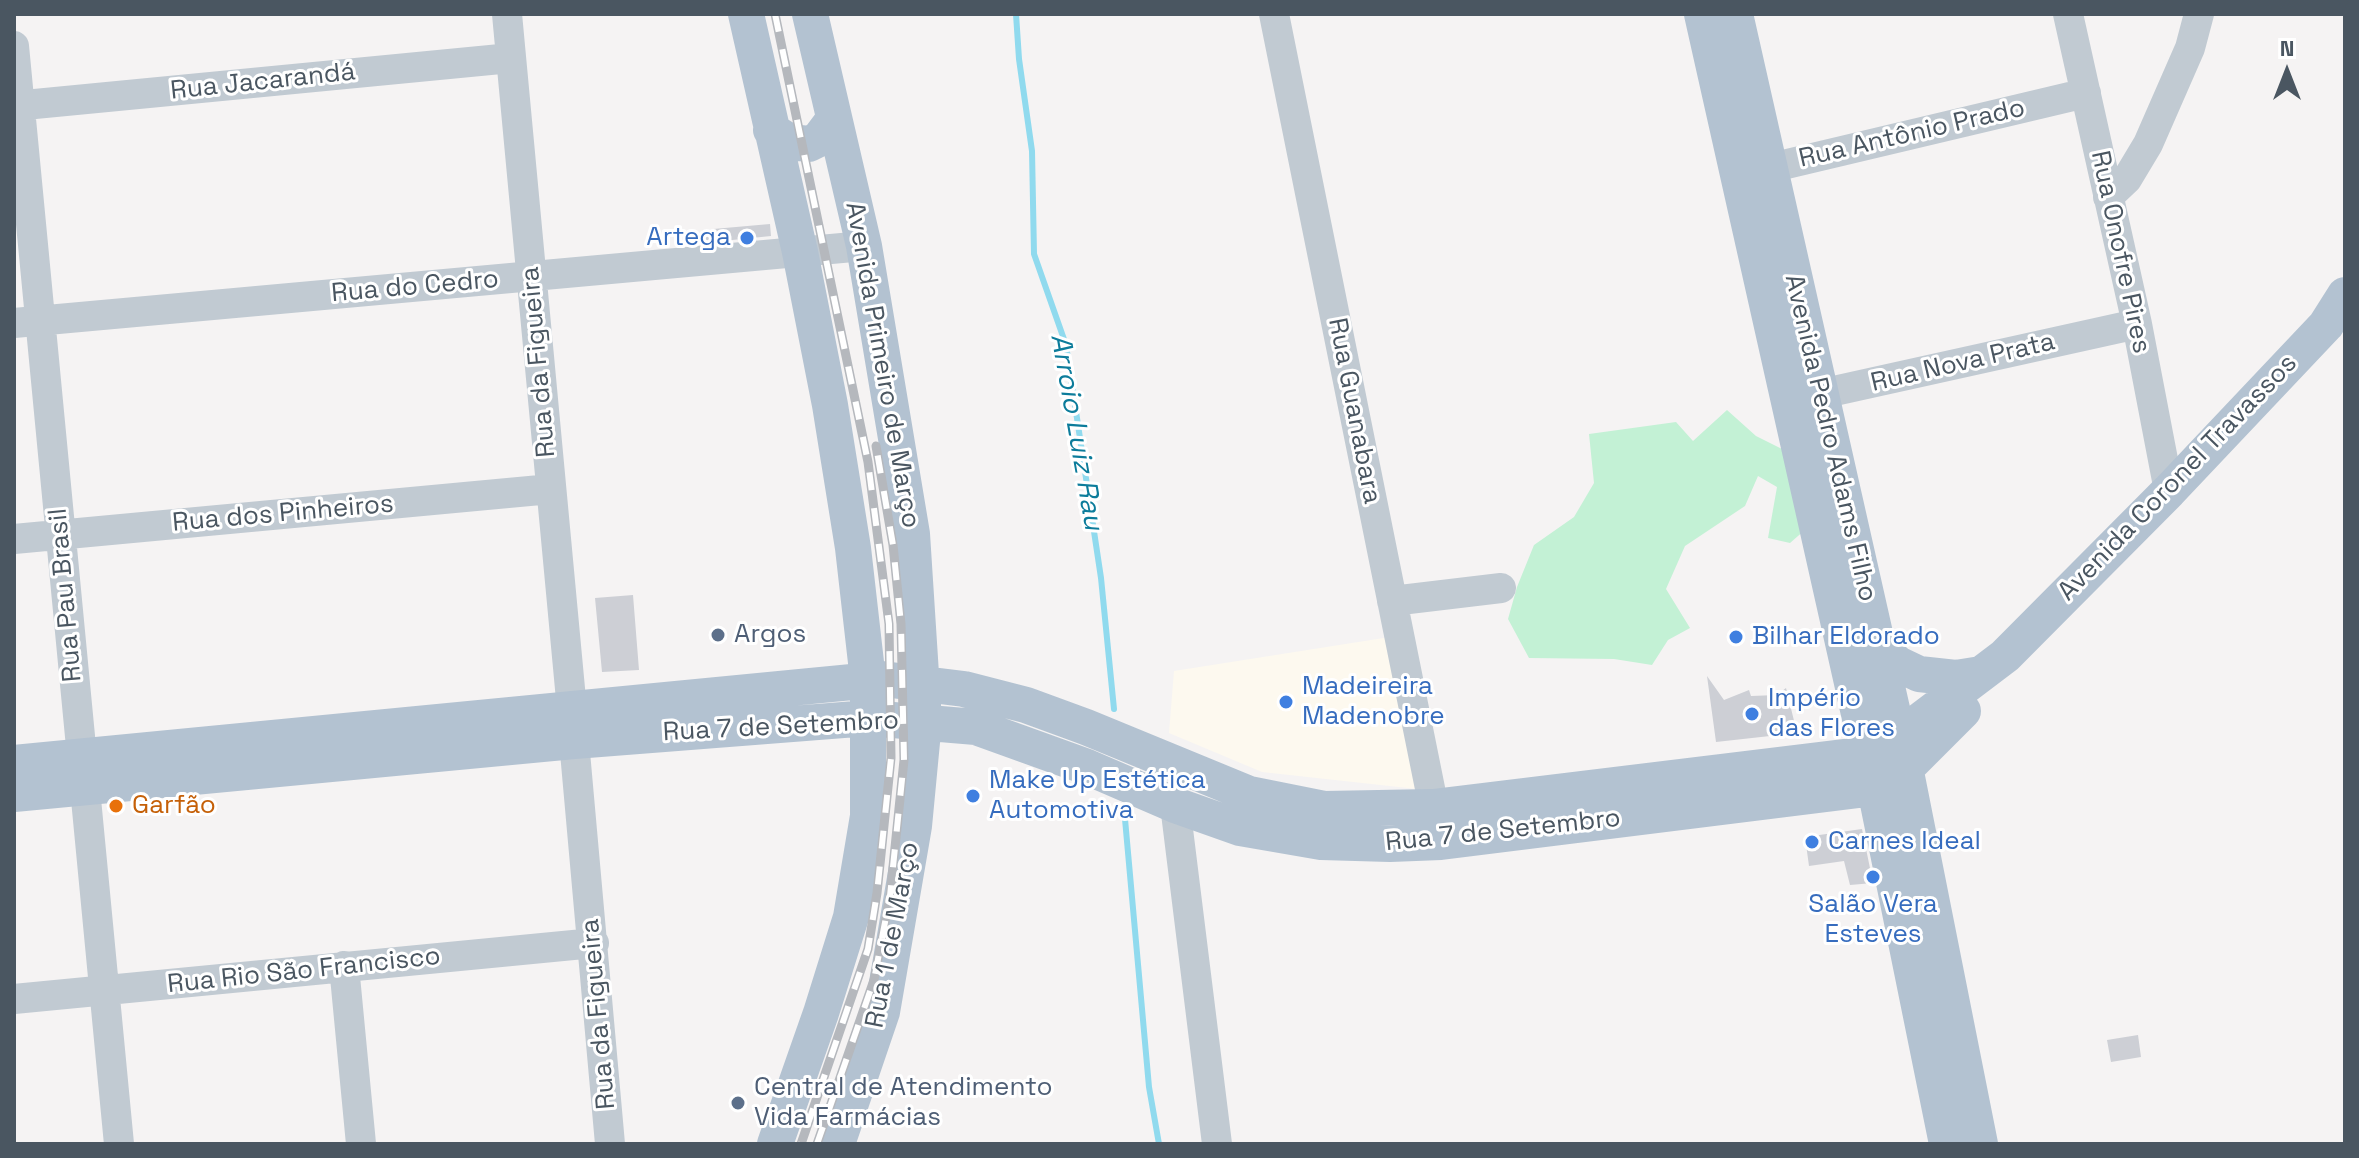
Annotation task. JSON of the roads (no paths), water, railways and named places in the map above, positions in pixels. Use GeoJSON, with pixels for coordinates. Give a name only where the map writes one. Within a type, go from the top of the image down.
{"type":"FeatureCollection","features":[{"type":"Feature","properties":{"kind":"main road"},"geometry":{"type":"LineString","coordinates":[[746,14],[800,252],[835,434],[853,548],[868,680],[869,718],[868,816],[851,917],[775,1144]]}},
{"type":"Feature","properties":{"kind":"main road","name":"Avenida Primeiro de Março"},"geometry":{"type":"LineString","coordinates":[[810,14],[864,246],[912,534],[924,721]]}},
{"type":"Feature","properties":{"kind":"main road","name":"Avenida Pedro Adams Filho"},"geometry":{"type":"LineString","coordinates":[[1702,14],[1753,172],[1887,762],[1980,1144]]}},
{"type":"Feature","properties":{"kind":"main road","name":"Avenida Pedro Adams Filho"},"geometry":{"type":"LineString","coordinates":[[1735,14],[1753,172]]}},
{"type":"Feature","properties":{"kind":"main road"},"geometry":{"type":"LineString","coordinates":[[771,130],[790,142],[809,144],[819,139],[834,119]]}},
{"type":"Feature","properties":{"kind":"main road","name":"Avenida Coronel Travassos"},"geometry":{"type":"LineString","coordinates":[[1887,762],[1993,665],[2169,491],[2326,325],[2345,295]]}},
{"type":"Feature","properties":{"kind":"main road","name":"Avenida Pedro Adams Filho"},"geometry":{"type":"LineString","coordinates":[[1804,398],[1877,646],[1887,762],[1947,1144]]}},
{"type":"Feature","properties":{"kind":"main road"},"geometry":{"type":"LineString","coordinates":[[1877,646],[1898,664],[1919,674],[1956,678],[1993,665]]}},
{"type":"Feature","properties":{"kind":"main road","name":"Rua 7 de Setembro"},"geometry":{"type":"LineString","coordinates":[[14,794],[82,772],[573,726],[868,680],[922,682],[1026,705],[1249,794],[1324,809],[1437,824]]}},
{"type":"Feature","properties":{"kind":"main road","name":"Rua 7 de Setembro"},"geometry":{"type":"LineString","coordinates":[[573,726],[869,718],[976,727],[1240,828],[1321,842],[1390,844],[1437,824],[1887,762]]}},
{"type":"Feature","properties":{"kind":"main road","name":"Rua 1 de Março"},"geometry":{"type":"LineString","coordinates":[[837,1144],[882,1012],[914,826],[924,721]]}},
{"type":"Feature","properties":{"kind":"main road","name":"Rua 7 de Setembro"},"geometry":{"type":"LineString","coordinates":[[14,763],[82,772]]}},
{"type":"Feature","properties":{"kind":"street","name":"Rua da Figueira"},"geometry":{"type":"LineString","coordinates":[[507,14],[610,1144]]}},
{"type":"Feature","properties":{"kind":"street","name":"Rua Guanabara"},"geometry":{"type":"LineString","coordinates":[[1274,14],[1437,824]]}},
{"type":"Feature","properties":{"kind":"street","name":"Rua Onofre Pires"},"geometry":{"type":"LineString","coordinates":[[2068,14],[2137,324],[2169,491]]}},
{"type":"Feature","properties":{"kind":"street"},"geometry":{"type":"LineString","coordinates":[[2108,197],[2127,179],[2148,144],[2190,48],[2199,14]]}},
{"type":"Feature","properties":{"kind":"street","name":"Rua Pau Brasil"},"geometry":{"type":"LineString","coordinates":[[14,46],[27,322],[61,535],[119,1144]]}},
{"type":"Feature","properties":{"kind":"street","name":"Rua Jacarandá"},"geometry":{"type":"LineString","coordinates":[[17,106],[511,58]]}},
{"type":"Feature","properties":{"kind":"street","name":"Rua Antônio Prado"},"geometry":{"type":"LineString","coordinates":[[1753,172],[2086,93]]}},
{"type":"Feature","properties":{"kind":"street","name":"Rua do Cedro"},"geometry":{"type":"LineString","coordinates":[[27,322],[864,246]]}},
{"type":"Feature","properties":{"kind":"street","name":"Rua Nova Prata"},"geometry":{"type":"LineString","coordinates":[[1804,398],[2137,324]]}},
{"type":"Feature","properties":{"kind":"street","name":"Rua dos Pinheiros"},"geometry":{"type":"LineString","coordinates":[[14,539],[551,489]]}},
{"type":"Feature","properties":{"kind":"street"},"geometry":{"type":"LineString","coordinates":[[1392,601],[1501,588]]}},
{"type":"Feature","properties":{"kind":"street"},"geometry":{"type":"LineString","coordinates":[[1175,805],[1217,1144]]}},
{"type":"Feature","properties":{"kind":"street","name":"Rua Rio São Francisco"},"geometry":{"type":"LineString","coordinates":[[14,999],[594,943]]}},
{"type":"Feature","properties":{"kind":"street"},"geometry":{"type":"LineString","coordinates":[[344,966],[361,1144]]}},
{"type":"Feature","properties":{"kind":"waterway","name":"Arroio Luiz Rau"},"geometry":{"type":"LineString","coordinates":[[1016,14],[1032,151],[1034,254],[1066,345],[1101,578],[1114,709]]}},
{"type":"Feature","properties":{"kind":"waterway","name":"Arroio Luiz Rau"},"geometry":{"type":"LineString","coordinates":[[1125,819],[1149,1087],[1159,1144]]}},
{"type":"Feature","properties":{"kind":"railway"},"geometry":{"type":"LineString","coordinates":[[775,14],[868,462],[889,624],[891,758],[868,949],[801,1144]]}},
{"type":"Feature","properties":{"kind":"railway"},"geometry":{"type":"LineString","coordinates":[[817,1144],[874,980],[890,896],[904,760],[901,624],[893,545],[876,446]]}},
{"type":"Feature","properties":{"kind":"place","name":"Artega"},"geometry":{"type":"Point","coordinates":[747,238]}},
{"type":"Feature","properties":{"kind":"place","name":"Argos"},"geometry":{"type":"Point","coordinates":[718,635]}},
{"type":"Feature","properties":{"kind":"place","name":"Bilhar Eldorado"},"geometry":{"type":"Point","coordinates":[1736,637]}},
{"type":"Feature","properties":{"kind":"place","name":"Madeireira Madenobre"},"geometry":{"type":"Point","coordinates":[1286,702]}},
{"type":"Feature","properties":{"kind":"place","name":"Império das Flores"},"geometry":{"type":"Point","coordinates":[1752,714]}},
{"type":"Feature","properties":{"kind":"place","name":"Make Up Estética Automotiva"},"geometry":{"type":"Point","coordinates":[973,796]}},
{"type":"Feature","properties":{"kind":"place","name":"Garfão"},"geometry":{"type":"Point","coordinates":[116,806]}},
{"type":"Feature","properties":{"kind":"place","name":"Carnes Ideal"},"geometry":{"type":"Point","coordinates":[1812,842]}},
{"type":"Feature","properties":{"kind":"place","name":"Salão Vera Esteves"},"geometry":{"type":"Point","coordinates":[1873,877]}},
{"type":"Feature","properties":{"kind":"place","name":"Central de Atendimento Vida Farmácias"},"geometry":{"type":"Point","coordinates":[738,1103]}}]}
